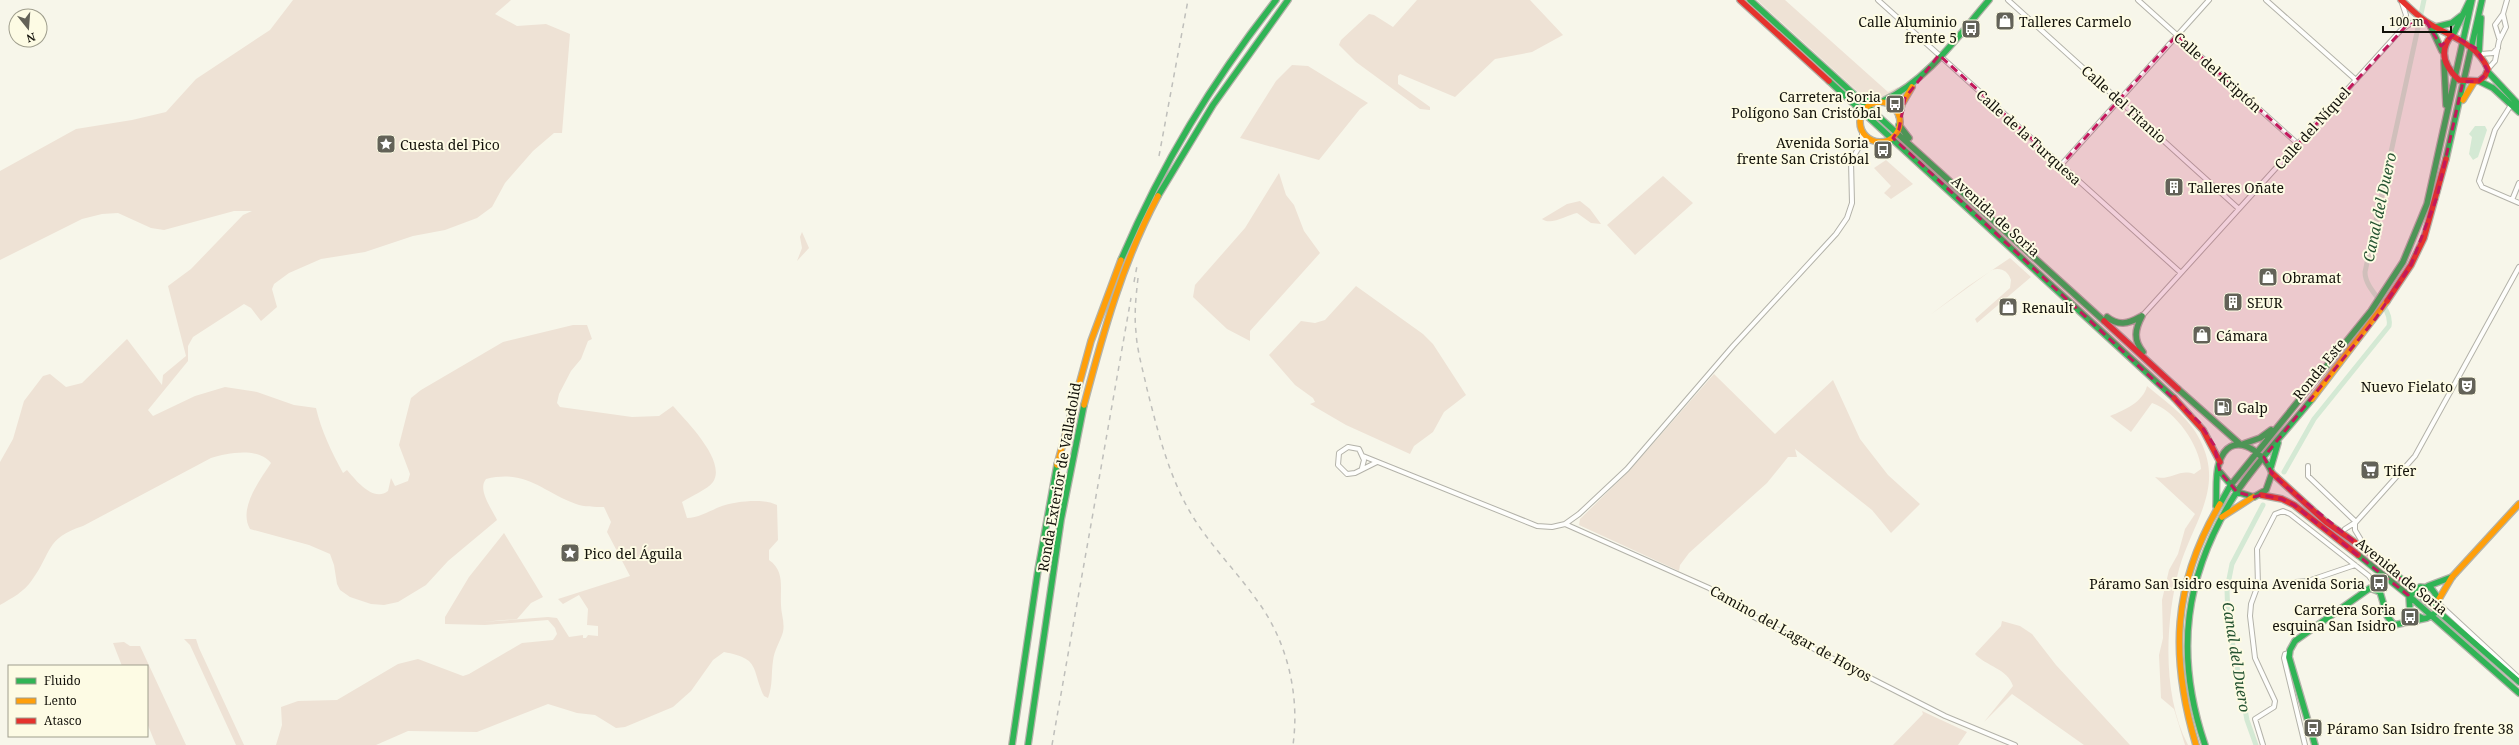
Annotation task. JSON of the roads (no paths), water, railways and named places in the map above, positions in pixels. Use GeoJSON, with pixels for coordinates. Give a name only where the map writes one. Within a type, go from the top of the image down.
{"type":"FeatureCollection","features":[{"type":"Feature","properties":{"kind":"main road"},"geometry":{"type":"LineString","coordinates":[[1266,11],[1272,0]]}},
{"type":"Feature","properties":{"kind":"main road","name":"Ronda Exterior de Valladolid"},"geometry":{"type":"LineString","coordinates":[[1012,745],[1055,473],[1067,422],[1093,333],[1122,257],[1163,170],[1200,106],[1266,11],[1276,0]]}},
{"type":"Feature","properties":{"kind":"main road","name":"Ronda Exterior de Valladolid"},"geometry":{"type":"LineString","coordinates":[[1028,745],[1074,448],[1088,382],[1106,325],[1146,217],[1206,112],[1288,0]]}},
{"type":"Feature","properties":{"kind":"main road"},"geometry":{"type":"LineString","coordinates":[[1263,33],[1295,0]]}},
{"type":"Feature","properties":{"kind":"main road","name":"Avenida de Soria"},"geometry":{"type":"LineString","coordinates":[[1740,0],[1893,138],[2190,413],[2209,437],[2220,462]]}},
{"type":"Feature","properties":{"kind":"main road","name":"Avenida de Soria"},"geometry":{"type":"LineString","coordinates":[[1750,0],[1859,97],[1867,106],[1926,157],[2170,381],[2242,444],[2258,451],[2264,456],[2271,470],[2326,522],[2385,564],[2413,589],[2438,604],[2519,682]]}},
{"type":"Feature","properties":{"kind":"main road"},"geometry":{"type":"LineString","coordinates":[[1917,80],[1895,98],[1867,106],[1862,111],[1860,120],[1862,132],[1871,140],[1884,142],[1893,138],[1899,126],[1902,104],[1917,80],[1989,0]]}},
{"type":"Feature","properties":{"kind":"main road"},"geometry":{"type":"LineString","coordinates":[[2401,0],[2428,23],[2471,44],[2480,53],[2488,70],[2519,112]]}},
{"type":"Feature","properties":{"kind":"main road"},"geometry":{"type":"LineString","coordinates":[[2448,109],[2446,105],[2443,47],[2452,36],[2471,0]]}},
{"type":"Feature","properties":{"kind":"main road","name":"Ronda Este"},"geometry":{"type":"LineString","coordinates":[[2196,745],[2182,691],[2178,651],[2179,620],[2191,565],[2215,510],[2230,486],[2385,291],[2403,262],[2427,204],[2464,40],[2471,0]]}},
{"type":"Feature","properties":{"kind":"main road"},"geometry":{"type":"LineString","coordinates":[[2480,53],[2483,9],[2481,1]]}},
{"type":"Feature","properties":{"kind":"main road","name":"Ronda Este"},"geometry":{"type":"LineString","coordinates":[[2205,745],[2191,696],[2186,645],[2189,611],[2196,578],[2220,518],[2236,492],[2376,318],[2390,299],[2411,265],[2424,238],[2436,202],[2481,1]]}},
{"type":"Feature","properties":{"kind":"main road"},"geometry":{"type":"LineString","coordinates":[[2436,27],[2452,23],[2462,15]]}},
{"type":"Feature","properties":{"kind":"main road"},"geometry":{"type":"LineString","coordinates":[[2428,23],[2443,53]]}},
{"type":"Feature","properties":{"kind":"main road"},"geometry":{"type":"LineString","coordinates":[[2444,60],[2456,77],[2463,81],[2476,82],[2491,86],[2513,103],[2519,105]]}},
{"type":"Feature","properties":{"kind":"main road"},"geometry":{"type":"LineString","coordinates":[[2451,140],[2455,136],[2463,97],[2488,70]]}},
{"type":"Feature","properties":{"kind":"main road"},"geometry":{"type":"LineString","coordinates":[[1859,97],[1880,102],[1893,108],[1899,118]]}},
{"type":"Feature","properties":{"kind":"main road"},"geometry":{"type":"LineString","coordinates":[[1899,126],[1926,157]]}},
{"type":"Feature","properties":{"kind":"main road"},"geometry":{"type":"LineString","coordinates":[[2085,302],[2118,324],[2132,323],[2142,316]]}},
{"type":"Feature","properties":{"kind":"main road"},"geometry":{"type":"LineString","coordinates":[[2142,316],[2136,325],[2135,333],[2138,346],[2170,381]]}},
{"type":"Feature","properties":{"kind":"main road"},"geometry":{"type":"LineString","coordinates":[[2215,510],[2220,462],[2228,449],[2260,438],[2276,427]]}},
{"type":"Feature","properties":{"kind":"main road"},"geometry":{"type":"LineString","coordinates":[[2220,518],[2261,494],[2269,486],[2271,470],[2281,435]]}},
{"type":"Feature","properties":{"kind":"main road"},"geometry":{"type":"LineString","coordinates":[[2220,472],[2236,492],[2254,497]]}},
{"type":"Feature","properties":{"kind":"main road","name":"Avenida de Soria"},"geometry":{"type":"LineString","coordinates":[[2261,494],[2282,498],[2294,505],[2432,615],[2519,693]]}},
{"type":"Feature","properties":{"kind":"main road"},"geometry":{"type":"LineString","coordinates":[[2315,745],[2291,665],[2290,653],[2295,641],[2370,588],[2374,588],[2382,595],[2389,621],[2394,625],[2432,615],[2452,577],[2519,504]]}},
{"type":"Feature","properties":{"kind":"main road"},"geometry":{"type":"LineString","coordinates":[[2401,624],[2408,607],[2408,595],[2413,589],[2428,586],[2452,577]]}},
{"type":"Feature","properties":{"kind":"main road"},"geometry":{"type":"LineString","coordinates":[[2428,586],[2435,591],[2438,604]]}},
{"type":"Feature","properties":{"kind":"main road"},"geometry":{"type":"LineString","coordinates":[[2408,607],[2414,616],[2422,618]]}},
{"type":"Feature","properties":{"kind":"street","name":"Calle de la Turquesa"},"geometry":{"type":"LineString","coordinates":[[1878,0],[2181,272]]}},
{"type":"Feature","properties":{"kind":"street","name":"Calle del Titanio"},"geometry":{"type":"LineString","coordinates":[[2008,0],[2239,209]]}},
{"type":"Feature","properties":{"kind":"street","name":"Calle del Kriptón"},"geometry":{"type":"LineString","coordinates":[[2138,0],[2298,144]]}},
{"type":"Feature","properties":{"kind":"street"},"geometry":{"type":"LineString","coordinates":[[2061,165],[2209,0]]}},
{"type":"Feature","properties":{"kind":"street"},"geometry":{"type":"LineString","coordinates":[[2266,0],[2356,80]]}},
{"type":"Feature","properties":{"kind":"street"},"geometry":{"type":"LineString","coordinates":[[2401,0],[2406,15],[2406,22],[2401,30]]}},
{"type":"Feature","properties":{"kind":"street"},"geometry":{"type":"LineString","coordinates":[[2488,70],[2495,61],[2500,31],[2506,27],[2502,22],[2507,0]]}},
{"type":"Feature","properties":{"kind":"street","name":"Calle del Níquel"},"geometry":{"type":"LineString","coordinates":[[2142,316],[2401,30],[2416,22],[2428,23]]}},
{"type":"Feature","properties":{"kind":"street"},"geometry":{"type":"LineString","coordinates":[[2500,31],[2495,26],[2502,22]]}},
{"type":"Feature","properties":{"kind":"street"},"geometry":{"type":"LineString","coordinates":[[2480,53],[2493,53],[2498,47]]}},
{"type":"Feature","properties":{"kind":"street"},"geometry":{"type":"LineString","coordinates":[[2513,103],[2495,130],[2479,184],[2519,203]]}},
{"type":"Feature","properties":{"kind":"street"},"geometry":{"type":"LineString","coordinates":[[1377,462],[1362,468],[1355,473],[1347,474],[1340,469],[1337,460],[1341,451],[1348,447],[1355,448],[1363,456],[1536,526],[1552,528],[1565,524],[1579,514],[1627,469],[1733,346],[1836,234],[1847,218],[1852,203],[1851,161],[1862,142],[1862,132]]}},
{"type":"Feature","properties":{"kind":"street"},"geometry":{"type":"LineString","coordinates":[[1862,142],[1871,140]]}},
{"type":"Feature","properties":{"kind":"street"},"geometry":{"type":"LineString","coordinates":[[2512,200],[2519,183]]}},
{"type":"Feature","properties":{"kind":"street"},"geometry":{"type":"LineString","coordinates":[[2345,529],[2356,522],[2415,456],[2519,267]]}},
{"type":"Feature","properties":{"kind":"street"},"geometry":{"type":"LineString","coordinates":[[1362,468],[1363,456]]}},
{"type":"Feature","properties":{"kind":"street","name":"Avenida de Soria"},"geometry":{"type":"LineString","coordinates":[[2308,466],[2308,476],[2356,522]]}},
{"type":"Feature","properties":{"kind":"street"},"geometry":{"type":"LineString","coordinates":[[2263,745],[2255,719],[2274,707],[2275,701],[2255,658],[2252,645],[2250,616],[2251,604],[2258,588],[2257,549],[2261,538],[2275,514],[2280,511],[2285,512],[2369,576],[2374,583],[2374,588]]}},
{"type":"Feature","properties":{"kind":"street"},"geometry":{"type":"LineString","coordinates":[[2356,522],[2355,530],[2361,540]]}},
{"type":"Feature","properties":{"kind":"street","name":"Camino del Lagar de Hoyos"},"geometry":{"type":"LineString","coordinates":[[1565,524],[1709,588],[1754,617],[1837,661],[1945,716],[2015,745]]}},
{"type":"Feature","properties":{"kind":"street"},"geometry":{"type":"LineString","coordinates":[[2296,582],[2308,582],[2355,565]]}},
{"type":"Feature","properties":{"kind":"street","name":"Avenida de Soria"},"geometry":{"type":"LineString","coordinates":[[2438,604],[2519,678]]}},
{"type":"Feature","properties":{"kind":"street"},"geometry":{"type":"LineString","coordinates":[[2290,653],[2286,654],[2284,658],[2305,745]]}},
{"type":"Feature","properties":{"kind":"waterway","name":"Canal del Duero"},"geometry":{"type":"LineString","coordinates":[[2284,472],[2314,419],[2389,326],[2387,312],[2369,286],[2365,272],[2424,0]]}},
{"type":"Feature","properties":{"kind":"waterway","name":"Canal del Duero"},"geometry":{"type":"LineString","coordinates":[[2256,745],[2247,720],[2228,619],[2227,589],[2232,564],[2263,505]]}},
{"type":"Feature","properties":{"kind":"railway"},"geometry":{"type":"LineString","coordinates":[[1159,156],[1188,0]]}},
{"type":"Feature","properties":{"kind":"railway"},"geometry":{"type":"LineString","coordinates":[[1134,282],[1137,266]]}},
{"type":"Feature","properties":{"kind":"railway"},"geometry":{"type":"LineString","coordinates":[[1138,278],[1135,325],[1140,360],[1155,422],[1165,454],[1177,487],[1193,517],[1256,599],[1276,632],[1289,668],[1293,687],[1295,706],[1293,745]]}},
{"type":"Feature","properties":{"kind":"railway"},"geometry":{"type":"LineString","coordinates":[[1052,745],[1131,298]]}},
{"type":"Feature","properties":{"kind":"place","name":"Talleres Carmelo"},"geometry":{"type":"Point","coordinates":[2005,21]}},
{"type":"Feature","properties":{"kind":"place","name":"Calle Aluminio frente 5"},"geometry":{"type":"Point","coordinates":[1971,29]}},
{"type":"Feature","properties":{"kind":"place","name":"Carretera Soria Polígono San Cristóbal"},"geometry":{"type":"Point","coordinates":[1895,104]}},
{"type":"Feature","properties":{"kind":"place","name":"Cuesta del Pico"},"geometry":{"type":"Point","coordinates":[386,144]}},
{"type":"Feature","properties":{"kind":"place","name":"Avenida Soria frente San Cristóbal"},"geometry":{"type":"Point","coordinates":[1883,150]}},
{"type":"Feature","properties":{"kind":"place","name":"Talleres Oñate"},"geometry":{"type":"Point","coordinates":[2174,187]}},
{"type":"Feature","properties":{"kind":"place","name":"Obramat"},"geometry":{"type":"Point","coordinates":[2268,277]}},
{"type":"Feature","properties":{"kind":"place","name":"SEUR"},"geometry":{"type":"Point","coordinates":[2233,302]}},
{"type":"Feature","properties":{"kind":"place","name":"Renault"},"geometry":{"type":"Point","coordinates":[2008,307]}},
{"type":"Feature","properties":{"kind":"place","name":"Cámara"},"geometry":{"type":"Point","coordinates":[2202,335]}},
{"type":"Feature","properties":{"kind":"place","name":"Nuevo Fielato"},"geometry":{"type":"Point","coordinates":[2467,386]}},
{"type":"Feature","properties":{"kind":"place","name":"Galp"},"geometry":{"type":"Point","coordinates":[2223,407]}},
{"type":"Feature","properties":{"kind":"place","name":"Tifer"},"geometry":{"type":"Point","coordinates":[2370,470]}},
{"type":"Feature","properties":{"kind":"place","name":"Pico del Águila"},"geometry":{"type":"Point","coordinates":[570,553]}},
{"type":"Feature","properties":{"kind":"place","name":"Páramo San Isidro esquina Avenida Soria"},"geometry":{"type":"Point","coordinates":[2379,583]}},
{"type":"Feature","properties":{"kind":"place","name":"Carretera Soria esquina San Isidro"},"geometry":{"type":"Point","coordinates":[2410,617]}},
{"type":"Feature","properties":{"kind":"place","name":"Páramo San Isidro frente 38"},"geometry":{"type":"Point","coordinates":[2313,728]}}]}
